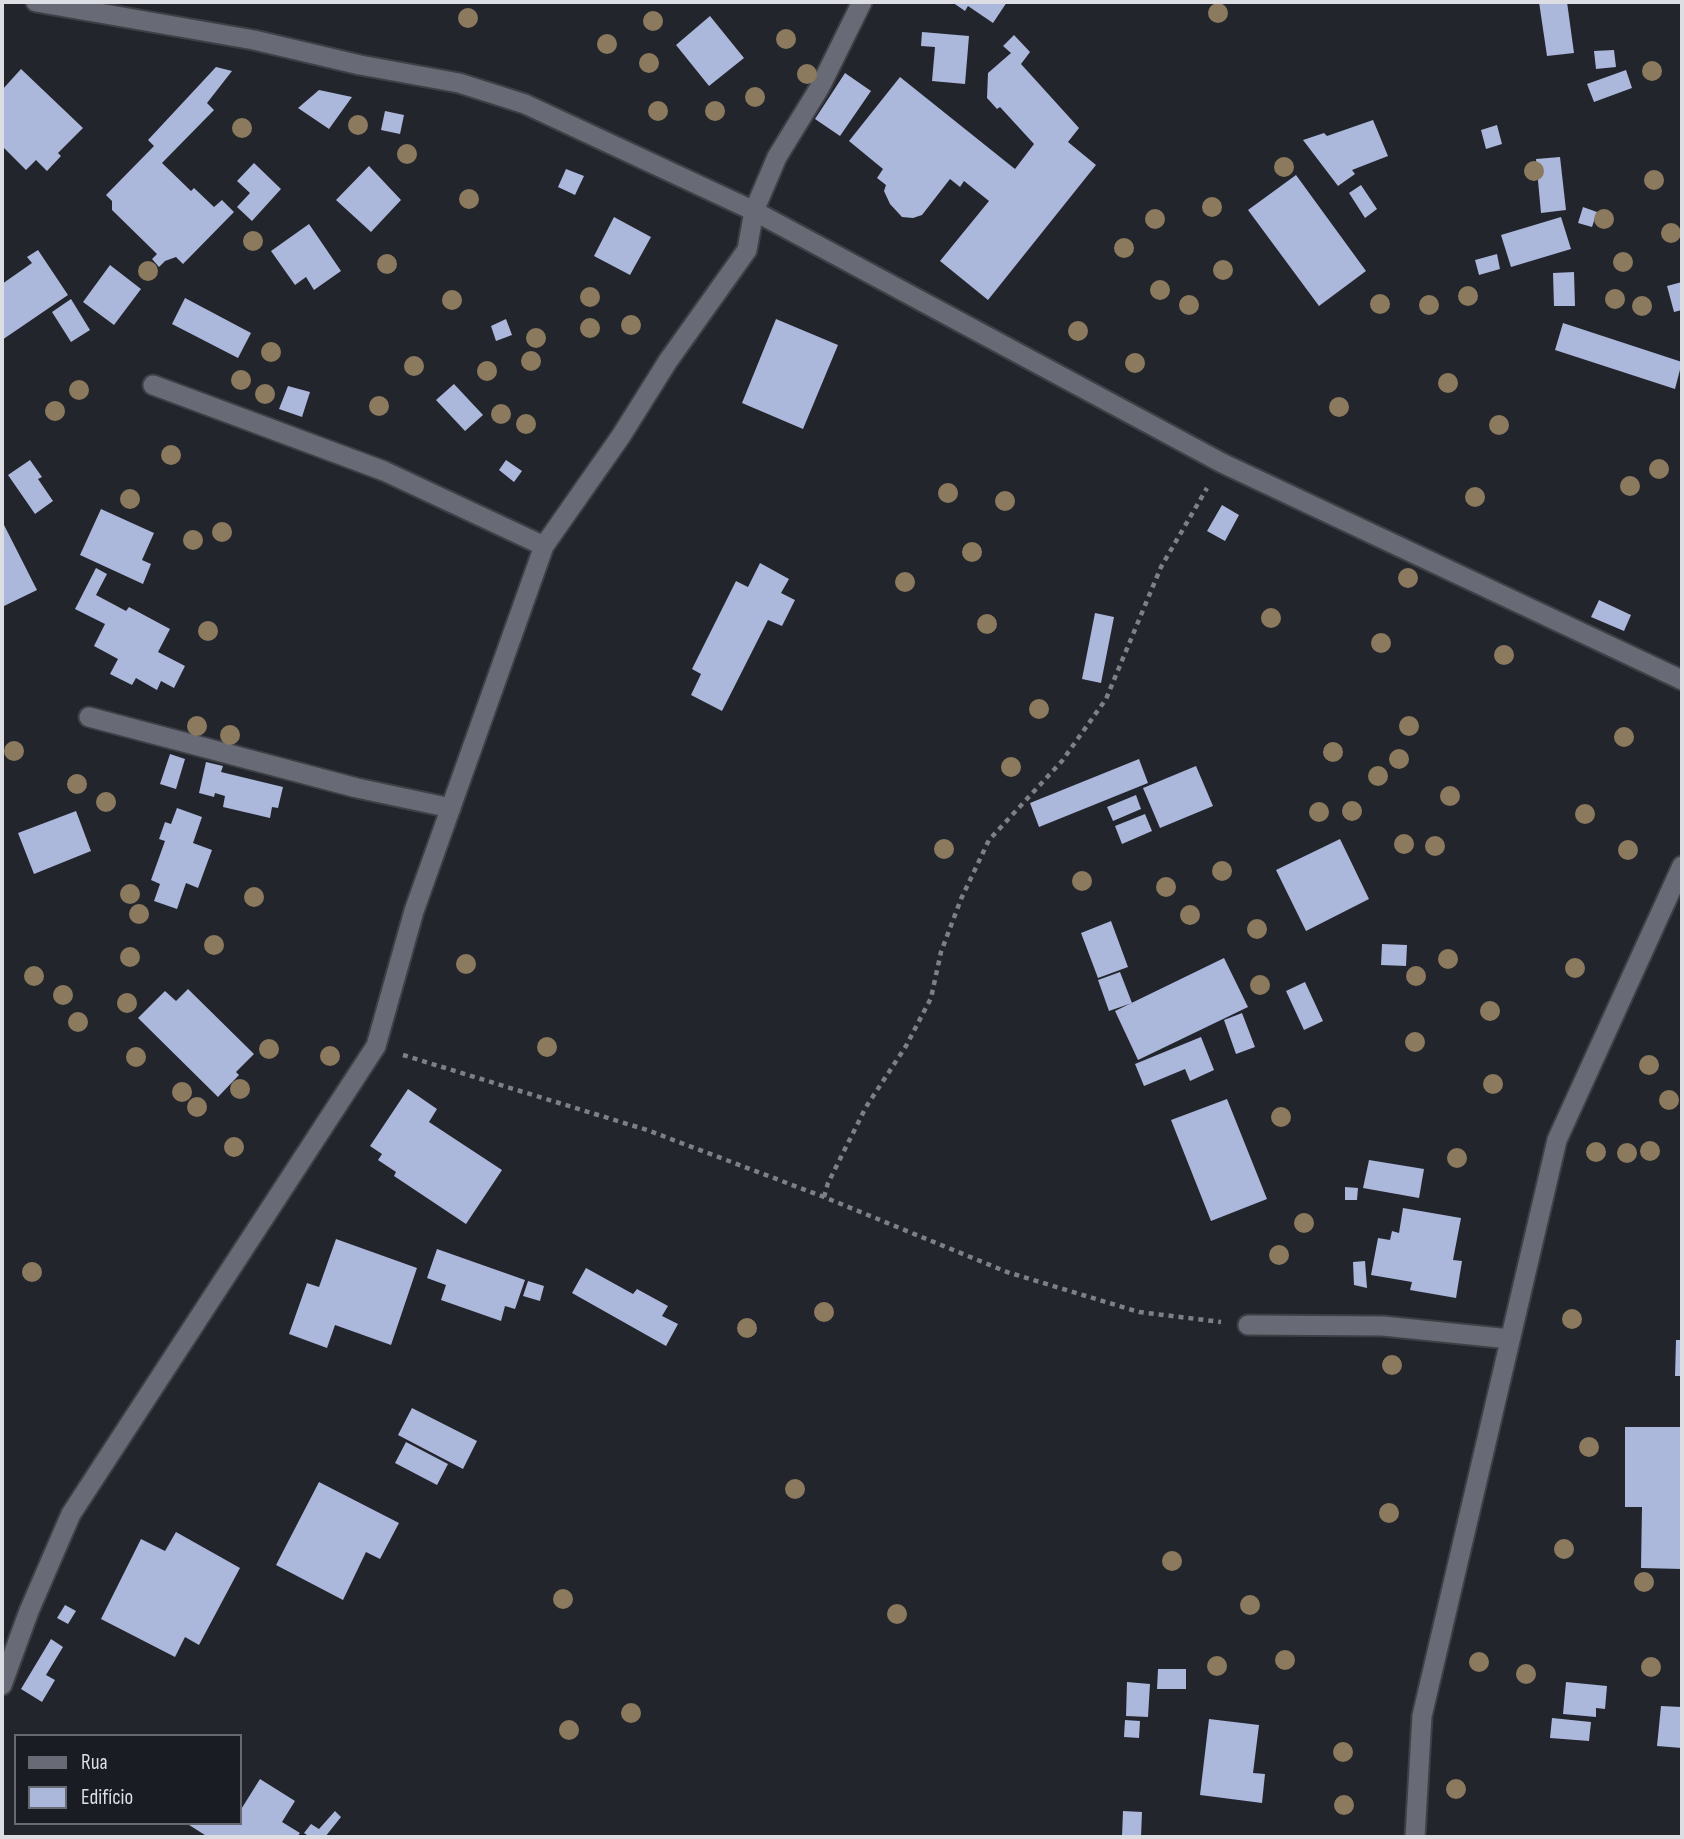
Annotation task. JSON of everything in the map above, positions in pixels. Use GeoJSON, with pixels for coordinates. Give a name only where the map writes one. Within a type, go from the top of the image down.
{"type":"FeatureCollection","features":[{"type":"Feature","properties":{"kind":"street"},"geometry":{"type":"LineString","coordinates":[[36,2],[254,40],[359,65],[459,83],[525,104],[754,211],[1222,463],[1682,680]]}},
{"type":"Feature","properties":{"kind":"street"},"geometry":{"type":"LineString","coordinates":[[2,1685],[29,1611],[71,1514],[376,1046],[414,911],[544,546],[621,436],[668,361],[747,250],[754,211],[778,157],[820,87],[862,2]]}},
{"type":"Feature","properties":{"kind":"street"},"geometry":{"type":"LineString","coordinates":[[153,385],[384,471],[544,546]]}},
{"type":"Feature","properties":{"kind":"street"},"geometry":{"type":"LineString","coordinates":[[89,717],[356,788],[451,808]]}},
{"type":"Feature","properties":{"kind":"street"},"geometry":{"type":"LineString","coordinates":[[1415,1837],[1422,1716],[1557,1140],[1682,866]]}},
{"type":"Feature","properties":{"kind":"street"},"geometry":{"type":"LineString","coordinates":[[1248,1325],[1383,1326],[1510,1339]]}},
{"type":"Feature","properties":{"kind":"path"},"geometry":{"type":"LineString","coordinates":[[824,1197],[828,1183],[866,1107],[906,1046],[931,998],[945,942],[961,899],[989,840],[1062,761],[1106,699],[1161,567],[1222,463]]}},
{"type":"Feature","properties":{"kind":"path"},"geometry":{"type":"LineString","coordinates":[[376,1046],[647,1130],[824,1197],[1007,1272],[1139,1312],[1248,1325]]}},
{"type":"Feature","properties":{"kind":"building"},"geometry":{"type":"Polygon","coordinates":[[[952,2],[1007,2],[993,23],[968,6],[965,11],[952,2]]]}},
{"type":"Feature","properties":{"kind":"building"},"geometry":{"type":"Polygon","coordinates":[[[1539,2],[1567,2],[1574,53],[1547,56],[1539,2]]]}},
{"type":"Feature","properties":{"kind":"building"},"geometry":{"type":"Polygon","coordinates":[[[710,16],[744,58],[709,86],[676,45],[710,16]]]}},
{"type":"Feature","properties":{"kind":"building"},"geometry":{"type":"Polygon","coordinates":[[[922,32],[969,36],[965,84],[932,81],[935,47],[921,46],[922,32]]]}},
{"type":"Feature","properties":{"kind":"building"},"geometry":{"type":"Polygon","coordinates":[[[1014,35],[1030,52],[1021,64],[1079,128],[1068,142],[1096,165],[988,300],[940,261],[989,201],[964,181],[960,187],[950,179],[922,215],[902,217],[890,204],[884,191],[886,185],[877,178],[883,169],[849,141],[900,77],[1015,169],[1034,144],[1000,107],[997,109],[987,98],[988,73],[1011,53],[1003,46],[1014,35]]]}},
{"type":"Feature","properties":{"kind":"building"},"geometry":{"type":"Polygon","coordinates":[[[1614,50],[1616,67],[1596,69],[1594,51],[1614,50]]]}},
{"type":"Feature","properties":{"kind":"building"},"geometry":{"type":"Polygon","coordinates":[[[216,67],[232,71],[207,103],[214,110],[162,163],[191,191],[194,188],[214,207],[222,200],[234,212],[183,264],[176,257],[165,261],[159,267],[152,259],[157,254],[112,210],[112,201],[106,195],[154,146],[148,140],[216,67]]]}},
{"type":"Feature","properties":{"kind":"building"},"geometry":{"type":"Polygon","coordinates":[[[21,69],[83,128],[58,153],[61,156],[47,171],[36,160],[26,170],[2,146],[2,90],[21,69]]]}},
{"type":"Feature","properties":{"kind":"building"},"geometry":{"type":"Polygon","coordinates":[[[1626,70],[1632,88],[1594,102],[1587,84],[1626,70]]]}},
{"type":"Feature","properties":{"kind":"building"},"geometry":{"type":"Polygon","coordinates":[[[845,73],[871,91],[840,136],[815,119],[845,73]]]}},
{"type":"Feature","properties":{"kind":"building"},"geometry":{"type":"Polygon","coordinates":[[[319,90],[352,97],[329,129],[298,108],[319,90]]]}},
{"type":"Feature","properties":{"kind":"building"},"geometry":{"type":"Polygon","coordinates":[[[385,111],[404,115],[400,134],[381,130],[385,111]]]}},
{"type":"Feature","properties":{"kind":"building"},"geometry":{"type":"Polygon","coordinates":[[[1373,120],[1388,156],[1352,170],[1355,174],[1338,186],[1303,140],[1324,133],[1327,136],[1373,120]]]}},
{"type":"Feature","properties":{"kind":"building"},"geometry":{"type":"Polygon","coordinates":[[[1497,125],[1502,144],[1486,149],[1481,130],[1497,125]]]}},
{"type":"Feature","properties":{"kind":"building"},"geometry":{"type":"Polygon","coordinates":[[[1560,157],[1566,210],[1541,213],[1536,159],[1560,157]]]}},
{"type":"Feature","properties":{"kind":"building"},"geometry":{"type":"Polygon","coordinates":[[[254,163],[281,189],[252,221],[237,207],[250,193],[237,181],[254,163]]]}},
{"type":"Feature","properties":{"kind":"building"},"geometry":{"type":"Polygon","coordinates":[[[369,166],[401,200],[371,232],[336,200],[369,166]]]}},
{"type":"Feature","properties":{"kind":"building"},"geometry":{"type":"Polygon","coordinates":[[[566,169],[584,176],[575,195],[558,187],[566,169]]]}},
{"type":"Feature","properties":{"kind":"building"},"geometry":{"type":"Polygon","coordinates":[[[1296,175],[1366,271],[1319,306],[1248,210],[1296,175]]]}},
{"type":"Feature","properties":{"kind":"building"},"geometry":{"type":"Polygon","coordinates":[[[1361,185],[1377,209],[1365,218],[1349,193],[1361,185]]]}},
{"type":"Feature","properties":{"kind":"building"},"geometry":{"type":"Polygon","coordinates":[[[1583,207],[1597,212],[1592,227],[1578,223],[1583,207]]]}},
{"type":"Feature","properties":{"kind":"building"},"geometry":{"type":"Polygon","coordinates":[[[614,217],[651,237],[630,275],[594,256],[614,217]]]}},
{"type":"Feature","properties":{"kind":"building"},"geometry":{"type":"Polygon","coordinates":[[[1561,217],[1571,249],[1511,267],[1501,235],[1561,217]]]}},
{"type":"Feature","properties":{"kind":"building"},"geometry":{"type":"Polygon","coordinates":[[[309,224],[341,271],[314,290],[306,277],[295,285],[271,251],[309,224]]]}},
{"type":"Feature","properties":{"kind":"building"},"geometry":{"type":"Polygon","coordinates":[[[38,250],[68,295],[2,340],[2,284],[32,263],[27,257],[38,250]]]}},
{"type":"Feature","properties":{"kind":"building"},"geometry":{"type":"Polygon","coordinates":[[[1497,254],[1500,269],[1479,275],[1475,260],[1497,254]]]}},
{"type":"Feature","properties":{"kind":"building"},"geometry":{"type":"Polygon","coordinates":[[[110,265],[141,289],[114,325],[83,302],[110,265]]]}},
{"type":"Feature","properties":{"kind":"building"},"geometry":{"type":"Polygon","coordinates":[[[1574,272],[1575,306],[1554,306],[1553,273],[1574,272]]]}},
{"type":"Feature","properties":{"kind":"building"},"geometry":{"type":"Polygon","coordinates":[[[1682,282],[1682,310],[1674,312],[1667,286],[1682,282]]]}},
{"type":"Feature","properties":{"kind":"building"},"geometry":{"type":"Polygon","coordinates":[[[185,298],[251,333],[238,358],[172,324],[185,298]]]}},
{"type":"Feature","properties":{"kind":"building"},"geometry":{"type":"Polygon","coordinates":[[[71,299],[90,330],[71,342],[52,312],[71,299]]]}},
{"type":"Feature","properties":{"kind":"building"},"geometry":{"type":"Polygon","coordinates":[[[506,319],[512,335],[496,341],[491,326],[506,319]]]}},
{"type":"Feature","properties":{"kind":"building"},"geometry":{"type":"Polygon","coordinates":[[[776,319],[838,345],[803,429],[742,403],[776,319]]]}},
{"type":"Feature","properties":{"kind":"building"},"geometry":{"type":"Polygon","coordinates":[[[1563,323],[1682,362],[1675,389],[1555,350],[1563,323]]]}},
{"type":"Feature","properties":{"kind":"building"},"geometry":{"type":"Polygon","coordinates":[[[454,384],[483,415],[465,431],[436,400],[454,384]]]}},
{"type":"Feature","properties":{"kind":"building"},"geometry":{"type":"Polygon","coordinates":[[[288,386],[310,392],[302,417],[279,409],[288,386]]]}},
{"type":"Feature","properties":{"kind":"building"},"geometry":{"type":"Polygon","coordinates":[[[30,460],[42,477],[38,479],[53,501],[35,514],[8,475],[30,460]]]}},
{"type":"Feature","properties":{"kind":"building"},"geometry":{"type":"Polygon","coordinates":[[[506,460],[522,471],[514,482],[499,470],[506,460]]]}},
{"type":"Feature","properties":{"kind":"building"},"geometry":{"type":"Polygon","coordinates":[[[1222,505],[1239,515],[1225,541],[1207,531],[1222,505]]]}},
{"type":"Feature","properties":{"kind":"building"},"geometry":{"type":"Polygon","coordinates":[[[101,509],[154,533],[142,560],[151,564],[143,584],[80,555],[101,509]]]}},
{"type":"Feature","properties":{"kind":"building"},"geometry":{"type":"Polygon","coordinates":[[[2,521],[37,590],[2,607],[2,521]]]}},
{"type":"Feature","properties":{"kind":"building"},"geometry":{"type":"Polygon","coordinates":[[[760,563],[789,579],[781,593],[795,600],[782,626],[768,620],[722,711],[691,695],[701,674],[692,669],[736,581],[748,587],[760,563]]]}},
{"type":"Feature","properties":{"kind":"building"},"geometry":{"type":"Polygon","coordinates":[[[96,568],[107,574],[96,595],[126,611],[129,607],[170,629],[158,652],[185,666],[174,688],[161,681],[157,690],[136,678],[132,685],[110,674],[118,659],[94,646],[105,624],[75,609],[96,568]]]}},
{"type":"Feature","properties":{"kind":"building"},"geometry":{"type":"Polygon","coordinates":[[[1599,600],[1631,615],[1624,631],[1591,617],[1599,600]]]}},
{"type":"Feature","properties":{"kind":"building"},"geometry":{"type":"Polygon","coordinates":[[[1095,613],[1114,617],[1101,683],[1082,679],[1095,613]]]}},
{"type":"Feature","properties":{"kind":"building"},"geometry":{"type":"Polygon","coordinates":[[[170,754],[185,759],[176,789],[160,784],[170,754]]]}},
{"type":"Feature","properties":{"kind":"building"},"geometry":{"type":"Polygon","coordinates":[[[1139,759],[1148,783],[1039,827],[1030,803],[1139,759]]]}},
{"type":"Feature","properties":{"kind":"building"},"geometry":{"type":"Polygon","coordinates":[[[206,762],[223,766],[221,772],[283,787],[278,808],[272,807],[270,818],[223,807],[225,796],[215,793],[214,797],[199,793],[206,762]]]}},
{"type":"Feature","properties":{"kind":"building"},"geometry":{"type":"Polygon","coordinates":[[[1196,766],[1213,806],[1160,828],[1143,788],[1196,766]]]}},
{"type":"Feature","properties":{"kind":"building"},"geometry":{"type":"Polygon","coordinates":[[[1136,795],[1141,809],[1113,821],[1107,807],[1136,795]]]}},
{"type":"Feature","properties":{"kind":"building"},"geometry":{"type":"Polygon","coordinates":[[[177,808],[202,817],[193,843],[212,850],[198,888],[186,883],[177,909],[154,901],[160,884],[151,880],[165,841],[159,839],[165,822],[171,824],[177,808]]]}},
{"type":"Feature","properties":{"kind":"building"},"geometry":{"type":"Polygon","coordinates":[[[76,811],[91,851],[34,874],[18,833],[76,811]]]}},
{"type":"Feature","properties":{"kind":"building"},"geometry":{"type":"Polygon","coordinates":[[[1145,814],[1152,831],[1122,844],[1115,826],[1145,814]]]}},
{"type":"Feature","properties":{"kind":"building"},"geometry":{"type":"Polygon","coordinates":[[[1340,839],[1369,899],[1306,931],[1276,870],[1340,839]]]}},
{"type":"Feature","properties":{"kind":"building"},"geometry":{"type":"Polygon","coordinates":[[[1111,921],[1128,967],[1098,978],[1081,933],[1111,921]]]}},
{"type":"Feature","properties":{"kind":"building"},"geometry":{"type":"Polygon","coordinates":[[[1382,944],[1407,945],[1406,966],[1381,965],[1382,944]]]}},
{"type":"Feature","properties":{"kind":"building"},"geometry":{"type":"Polygon","coordinates":[[[1224,958],[1248,1007],[1138,1060],[1115,1011],[1224,958]]]}},
{"type":"Feature","properties":{"kind":"building"},"geometry":{"type":"Polygon","coordinates":[[[1120,972],[1132,1003],[1109,1011],[1098,980],[1120,972]]]}},
{"type":"Feature","properties":{"kind":"building"},"geometry":{"type":"Polygon","coordinates":[[[1305,982],[1323,1021],[1304,1030],[1286,991],[1305,982]]]}},
{"type":"Feature","properties":{"kind":"building"},"geometry":{"type":"Polygon","coordinates":[[[188,989],[254,1054],[236,1072],[239,1075],[218,1097],[138,1018],[165,991],[176,1001],[188,989]]]}},
{"type":"Feature","properties":{"kind":"building"},"geometry":{"type":"Polygon","coordinates":[[[1242,1013],[1255,1047],[1236,1054],[1224,1020],[1242,1013]]]}},
{"type":"Feature","properties":{"kind":"building"},"geometry":{"type":"Polygon","coordinates":[[[1201,1037],[1214,1070],[1190,1081],[1185,1069],[1144,1086],[1135,1064],[1201,1037]]]}},
{"type":"Feature","properties":{"kind":"building"},"geometry":{"type":"Polygon","coordinates":[[[408,1089],[437,1109],[429,1122],[502,1170],[466,1224],[394,1176],[396,1172],[378,1160],[382,1154],[370,1146],[408,1089]]]}},
{"type":"Feature","properties":{"kind":"building"},"geometry":{"type":"Polygon","coordinates":[[[1227,1099],[1267,1199],[1211,1221],[1171,1120],[1227,1099]]]}},
{"type":"Feature","properties":{"kind":"building"},"geometry":{"type":"Polygon","coordinates":[[[1369,1160],[1424,1169],[1419,1198],[1363,1188],[1369,1160]]]}},
{"type":"Feature","properties":{"kind":"building"},"geometry":{"type":"Polygon","coordinates":[[[1345,1187],[1358,1188],[1357,1200],[1345,1200],[1345,1187]]]}},
{"type":"Feature","properties":{"kind":"building"},"geometry":{"type":"Polygon","coordinates":[[[1403,1208],[1461,1218],[1453,1260],[1462,1261],[1456,1298],[1410,1290],[1412,1282],[1371,1275],[1378,1238],[1390,1240],[1392,1231],[1399,1233],[1403,1208]]]}},
{"type":"Feature","properties":{"kind":"building"},"geometry":{"type":"Polygon","coordinates":[[[336,1239],[417,1268],[391,1345],[335,1325],[327,1348],[289,1334],[307,1283],[319,1287],[336,1239]]]}},
{"type":"Feature","properties":{"kind":"building"},"geometry":{"type":"Polygon","coordinates":[[[437,1249],[525,1280],[515,1309],[505,1306],[501,1321],[441,1300],[446,1285],[427,1278],[437,1249]]]}},
{"type":"Feature","properties":{"kind":"building"},"geometry":{"type":"Polygon","coordinates":[[[1365,1261],[1367,1288],[1354,1285],[1353,1262],[1365,1261]]]}},
{"type":"Feature","properties":{"kind":"building"},"geometry":{"type":"Polygon","coordinates":[[[586,1268],[633,1294],[637,1289],[668,1306],[662,1316],[678,1324],[666,1346],[572,1293],[586,1268]]]}},
{"type":"Feature","properties":{"kind":"building"},"geometry":{"type":"Polygon","coordinates":[[[528,1281],[544,1286],[540,1301],[523,1296],[528,1281]]]}},
{"type":"Feature","properties":{"kind":"building"},"geometry":{"type":"Polygon","coordinates":[[[1676,1340],[1682,1340],[1682,1376],[1675,1376],[1676,1340]]]}},
{"type":"Feature","properties":{"kind":"building"},"geometry":{"type":"Polygon","coordinates":[[[412,1408],[477,1441],[463,1469],[398,1435],[412,1408]]]}},
{"type":"Feature","properties":{"kind":"building"},"geometry":{"type":"Polygon","coordinates":[[[1625,1427],[1682,1427],[1682,1569],[1641,1568],[1642,1507],[1625,1507],[1625,1427]]]}},
{"type":"Feature","properties":{"kind":"building"},"geometry":{"type":"Polygon","coordinates":[[[406,1442],[448,1464],[437,1485],[395,1463],[406,1442]]]}},
{"type":"Feature","properties":{"kind":"building"},"geometry":{"type":"Polygon","coordinates":[[[319,1482],[399,1523],[380,1559],[366,1552],[343,1600],[276,1565],[319,1482]]]}},
{"type":"Feature","properties":{"kind":"building"},"geometry":{"type":"Polygon","coordinates":[[[176,1532],[240,1568],[199,1645],[185,1637],[175,1657],[101,1619],[141,1539],[165,1551],[176,1532]]]}},
{"type":"Feature","properties":{"kind":"building"},"geometry":{"type":"Polygon","coordinates":[[[65,1605],[76,1611],[68,1624],[57,1618],[65,1605]]]}},
{"type":"Feature","properties":{"kind":"building"},"geometry":{"type":"Polygon","coordinates":[[[51,1639],[63,1647],[46,1675],[55,1680],[42,1702],[21,1689],[51,1639]]]}},
{"type":"Feature","properties":{"kind":"building"},"geometry":{"type":"Polygon","coordinates":[[[1158,1669],[1186,1669],[1186,1689],[1157,1689],[1158,1669]]]}},
{"type":"Feature","properties":{"kind":"building"},"geometry":{"type":"Polygon","coordinates":[[[1127,1682],[1150,1684],[1148,1717],[1126,1716],[1127,1682]]]}},
{"type":"Feature","properties":{"kind":"building"},"geometry":{"type":"Polygon","coordinates":[[[1566,1682],[1607,1686],[1605,1709],[1596,1708],[1596,1717],[1563,1714],[1566,1682]]]}},
{"type":"Feature","properties":{"kind":"building"},"geometry":{"type":"Polygon","coordinates":[[[1661,1706],[1682,1707],[1682,1748],[1657,1746],[1661,1706]]]}},
{"type":"Feature","properties":{"kind":"building"},"geometry":{"type":"Polygon","coordinates":[[[1552,1718],[1591,1722],[1589,1741],[1550,1738],[1552,1718]]]}},
{"type":"Feature","properties":{"kind":"building"},"geometry":{"type":"Polygon","coordinates":[[[1209,1719],[1259,1725],[1253,1773],[1265,1774],[1262,1803],[1200,1795],[1209,1719]]]}},
{"type":"Feature","properties":{"kind":"building"},"geometry":{"type":"Polygon","coordinates":[[[1125,1720],[1140,1721],[1139,1738],[1124,1737],[1125,1720]]]}},
{"type":"Feature","properties":{"kind":"building"},"geometry":{"type":"Polygon","coordinates":[[[260,1779],[295,1801],[282,1822],[300,1833],[297,1837],[208,1837],[189,1825],[242,1825],[242,1808],[260,1779]]]}},
{"type":"Feature","properties":{"kind":"building"},"geometry":{"type":"Polygon","coordinates":[[[335,1811],[341,1817],[325,1837],[310,1837],[304,1833],[311,1824],[319,1829],[335,1811]]]}},
{"type":"Feature","properties":{"kind":"building"},"geometry":{"type":"Polygon","coordinates":[[[1123,1811],[1142,1812],[1141,1837],[1122,1837],[1123,1811]]]}}]}
